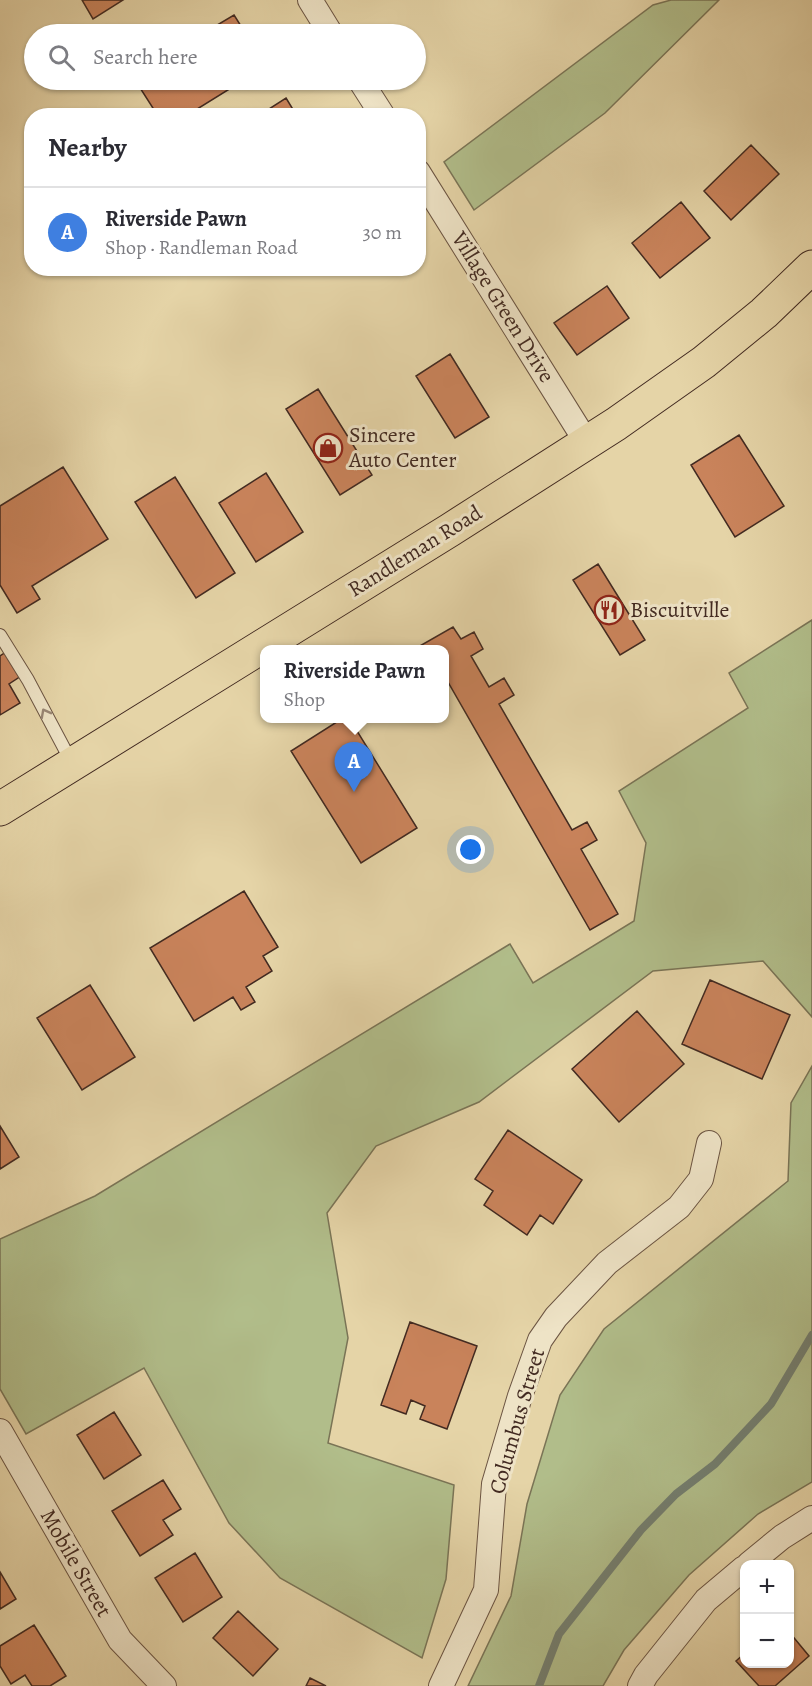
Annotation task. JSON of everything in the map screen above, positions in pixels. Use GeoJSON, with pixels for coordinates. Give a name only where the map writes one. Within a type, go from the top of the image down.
{"type":"FeatureCollection","features":[{"type":"Feature","properties":{"kind":"main road","name":"Randleman Road"},"geometry":{"type":"LineString","coordinates":[[265,645],[587,443],[704,362],[764,313],[812,267]]}},
{"type":"Feature","properties":{"kind":"main road","name":"Randleman Road"},"geometry":{"type":"LineString","coordinates":[[0,809],[260,648]]}},
{"type":"Feature","properties":{"kind":"street"},"geometry":{"type":"LineString","coordinates":[[310,0],[326,24]]}},
{"type":"Feature","properties":{"kind":"street"},"geometry":{"type":"LineString","coordinates":[[366,90],[378,108]]}},
{"type":"Feature","properties":{"kind":"street","name":"Village Green Drive"},"geometry":{"type":"LineString","coordinates":[[426,185],[587,443]]}},
{"type":"Feature","properties":{"kind":"street","name":"Columbus Street"},"geometry":{"type":"LineString","coordinates":[[441,1686],[486,1590],[494,1484],[520,1396],[540,1340],[556,1317],[607,1263],[679,1207],[701,1179],[709,1143]]}},
{"type":"Feature","properties":{"kind":"street","name":"Mobile Street"},"geometry":{"type":"LineString","coordinates":[[0,1431],[120,1640],[165,1686]]}},
{"type":"Feature","properties":{"kind":"street"},"geometry":{"type":"LineString","coordinates":[[754,1560],[812,1518]]}},
{"type":"Feature","properties":{"kind":"street"},"geometry":{"type":"LineString","coordinates":[[640,1686],[646,1675],[706,1600],[740,1571]]}},
{"type":"Feature","properties":{"kind":"lane"},"geometry":{"type":"LineString","coordinates":[[0,635],[28,680],[73,764]]}},
{"type":"Feature","properties":{"kind":"green space"},"geometry":{"type":"Polygon","coordinates":[[[671,0],[719,0],[605,113],[474,210],[444,162],[653,5],[671,0]]]}},
{"type":"Feature","properties":{"kind":"green space"},"geometry":{"type":"Polygon","coordinates":[[[812,620],[812,1017],[763,961],[653,971],[479,1102],[376,1146],[327,1213],[348,1338],[328,1443],[454,1485],[446,1579],[422,1658],[280,1578],[229,1523],[144,1368],[26,1434],[0,1389],[0,1239],[95,1196],[510,944],[533,983],[634,921],[646,843],[619,791],[748,708],[729,673],[812,620]]]}},
{"type":"Feature","properties":{"kind":"green space"},"geometry":{"type":"Polygon","coordinates":[[[812,1066],[812,1482],[758,1514],[689,1575],[624,1650],[603,1686],[468,1686],[511,1596],[527,1504],[560,1395],[604,1329],[788,1181],[791,1103],[812,1066]]]}},
{"type":"Feature","properties":{"kind":"building"},"geometry":{"type":"Polygon","coordinates":[[[82,0],[123,0],[93,19],[82,0]]]}},
{"type":"Feature","properties":{"kind":"building"},"geometry":{"type":"Polygon","coordinates":[[[234,15],[240,24],[219,24],[234,15]]]}},
{"type":"Feature","properties":{"kind":"building"},"geometry":{"type":"Polygon","coordinates":[[[141,90],[228,90],[199,108],[153,108],[141,90]]]}},
{"type":"Feature","properties":{"kind":"building"},"geometry":{"type":"Polygon","coordinates":[[[286,98],[292,108],[270,108],[286,98]]]}},
{"type":"Feature","properties":{"kind":"building"},"geometry":{"type":"Polygon","coordinates":[[[751,145],[779,174],[731,220],[704,191],[751,145]]]}},
{"type":"Feature","properties":{"kind":"building"},"geometry":{"type":"Polygon","coordinates":[[[681,202],[710,238],[660,278],[632,243],[681,202]]]}},
{"type":"Feature","properties":{"kind":"building"},"geometry":{"type":"Polygon","coordinates":[[[607,286],[629,318],[577,355],[554,323],[607,286]]]}},
{"type":"Feature","properties":{"kind":"building"},"geometry":{"type":"Polygon","coordinates":[[[450,354],[489,417],[455,438],[416,376],[450,354]]]}},
{"type":"Feature","properties":{"kind":"building"},"geometry":{"type":"Polygon","coordinates":[[[318,389],[372,475],[340,495],[286,409],[318,389]]]}},
{"type":"Feature","properties":{"kind":"building"},"geometry":{"type":"Polygon","coordinates":[[[739,435],[784,506],[735,537],[691,465],[739,435]]]}},
{"type":"Feature","properties":{"kind":"building"},"geometry":{"type":"Polygon","coordinates":[[[63,467],[108,539],[32,586],[40,599],[17,613],[0,585],[0,506],[63,467]]]}},
{"type":"Feature","properties":{"kind":"building"},"geometry":{"type":"Polygon","coordinates":[[[266,473],[303,532],[256,562],[219,503],[266,473]]]}},
{"type":"Feature","properties":{"kind":"building"},"geometry":{"type":"Polygon","coordinates":[[[175,477],[235,573],[196,598],[135,502],[175,477]]]}},
{"type":"Feature","properties":{"kind":"building","name":"Biscuitville"},"geometry":{"type":"Polygon","coordinates":[[[598,564],[645,640],[620,655],[573,580],[598,564]]]}},
{"type":"Feature","properties":{"kind":"building"},"geometry":{"type":"Polygon","coordinates":[[[453,627],[461,639],[474,632],[483,649],[471,656],[489,687],[504,678],[514,695],[499,704],[572,830],[587,822],[597,840],[581,849],[618,914],[590,930],[449,684],[449,645],[422,645],[453,627]]]}},
{"type":"Feature","properties":{"kind":"building"},"geometry":{"type":"Polygon","coordinates":[[[6,652],[21,676],[9,684],[20,703],[0,715],[0,656],[6,652]]]}},
{"type":"Feature","properties":{"kind":"building"},"geometry":{"type":"Polygon","coordinates":[[[335,723],[352,723],[417,828],[361,863],[291,751],[335,723]]]}},
{"type":"Feature","properties":{"kind":"building"},"geometry":{"type":"Polygon","coordinates":[[[244,891],[278,947],[263,956],[272,971],[246,987],[255,1002],[241,1010],[233,997],[194,1021],[150,948],[244,891]]]}},
{"type":"Feature","properties":{"kind":"building"},"geometry":{"type":"Polygon","coordinates":[[[710,980],[790,1015],[762,1079],[682,1044],[710,980]]]}},
{"type":"Feature","properties":{"kind":"building"},"geometry":{"type":"Polygon","coordinates":[[[90,985],[135,1057],[82,1090],[37,1018],[90,985]]]}},
{"type":"Feature","properties":{"kind":"building"},"geometry":{"type":"Polygon","coordinates":[[[637,1011],[684,1064],[619,1122],[572,1069],[637,1011]]]}},
{"type":"Feature","properties":{"kind":"building"},"geometry":{"type":"Polygon","coordinates":[[[0,1126],[19,1157],[0,1169],[0,1126]]]}},
{"type":"Feature","properties":{"kind":"building"},"geometry":{"type":"Polygon","coordinates":[[[508,1130],[582,1180],[553,1224],[540,1215],[527,1235],[484,1205],[493,1191],[475,1179],[508,1130]]]}},
{"type":"Feature","properties":{"kind":"building"},"geometry":{"type":"Polygon","coordinates":[[[410,1322],[477,1346],[447,1429],[420,1419],[425,1406],[411,1400],[406,1414],[381,1405],[410,1322]]]}},
{"type":"Feature","properties":{"kind":"building"},"geometry":{"type":"Polygon","coordinates":[[[114,1412],[141,1455],[104,1479],[77,1435],[114,1412]]]}},
{"type":"Feature","properties":{"kind":"building"},"geometry":{"type":"Polygon","coordinates":[[[163,1480],[181,1509],[163,1520],[173,1535],[140,1556],[112,1511],[163,1480]]]}},
{"type":"Feature","properties":{"kind":"building"},"geometry":{"type":"Polygon","coordinates":[[[195,1553],[222,1597],[183,1622],[155,1578],[195,1553]]]}},
{"type":"Feature","properties":{"kind":"building"},"geometry":{"type":"Polygon","coordinates":[[[0,1572],[16,1599],[0,1609],[0,1572]]]}},
{"type":"Feature","properties":{"kind":"building"},"geometry":{"type":"Polygon","coordinates":[[[238,1611],[278,1649],[253,1676],[213,1638],[238,1611]]]}},
{"type":"Feature","properties":{"kind":"building"},"geometry":{"type":"Polygon","coordinates":[[[34,1625],[66,1676],[50,1686],[32,1686],[25,1675],[11,1684],[0,1666],[0,1646],[34,1625]]]}},
{"type":"Feature","properties":{"kind":"building"},"geometry":{"type":"Polygon","coordinates":[[[794,1638],[809,1656],[775,1686],[759,1686],[742,1668],[794,1668],[794,1638]]]}},
{"type":"Feature","properties":{"kind":"building"},"geometry":{"type":"Polygon","coordinates":[[[310,1678],[326,1686],[306,1686],[310,1678]]]}},
{"type":"Feature","properties":{"kind":"waterway"},"geometry":{"type":"LineString","coordinates":[[539,1686],[559,1634],[641,1530],[676,1494],[715,1464],[771,1404],[812,1335]]}},
{"type":"Feature","properties":{"kind":"place","name":"Sincere Auto Center"},"geometry":{"type":"Point","coordinates":[328,448]}},
{"type":"Feature","properties":{"kind":"place","name":"Biscuitville"},"geometry":{"type":"Point","coordinates":[609,610]}},
{"type":"Feature","properties":{"kind":"place","name":"Riverside Pawn"},"geometry":{"type":"Point","coordinates":[354,792]}}]}
